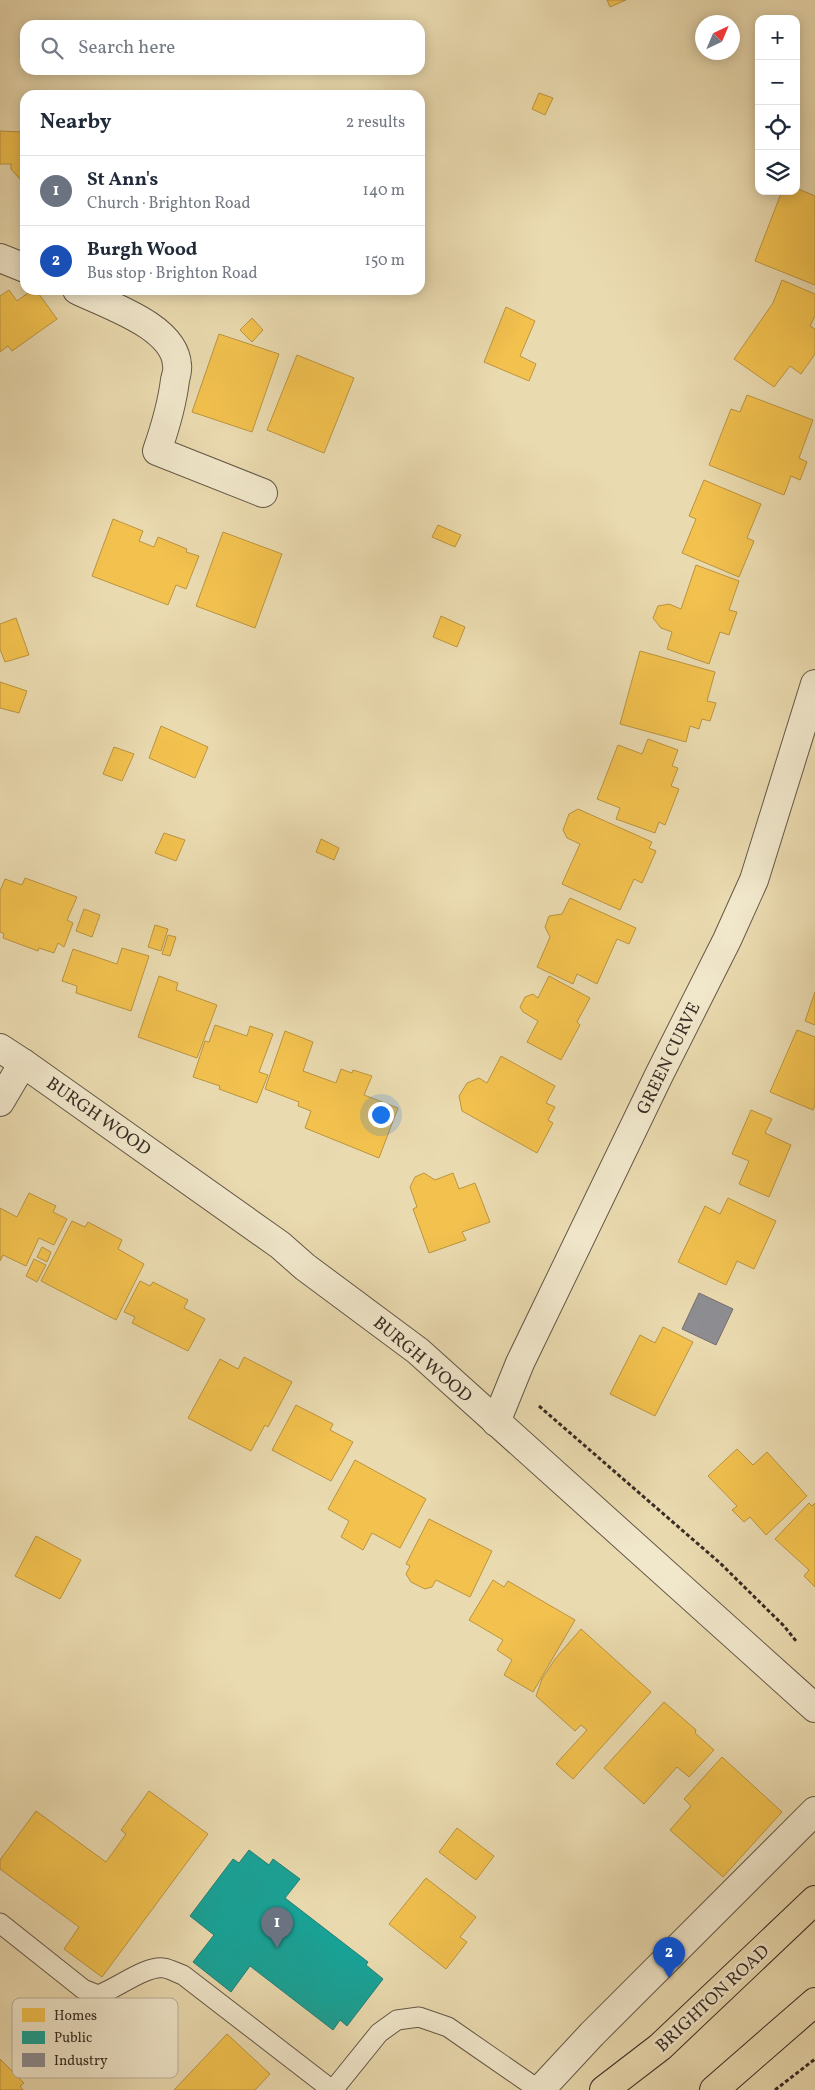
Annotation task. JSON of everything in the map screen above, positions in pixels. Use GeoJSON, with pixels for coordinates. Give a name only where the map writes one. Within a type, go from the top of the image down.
{"type":"FeatureCollection","features":[{"type":"Feature","properties":{"kind":"highway","name":"BRIGHTON ROAD"},"geometry":{"type":"LineString","coordinates":[[604,2090],[660,2047],[815,1900]]}},
{"type":"Feature","properties":{"kind":"highway"},"geometry":{"type":"LineString","coordinates":[[714,2090],[815,2002]]}},
{"type":"Feature","properties":{"kind":"street"},"geometry":{"type":"LineString","coordinates":[[0,258],[20,266]]}},
{"type":"Feature","properties":{"kind":"street"},"geometry":{"type":"LineString","coordinates":[[87,295],[148,324],[171,345],[177,365],[172,407],[157,452],[263,493]]}},
{"type":"Feature","properties":{"kind":"street","name":"GREEN CURVE"},"geometry":{"type":"LineString","coordinates":[[496,1422],[512,1383],[659,1075],[727,940],[754,880],[815,684]]}},
{"type":"Feature","properties":{"kind":"street","name":"BURGH WOOD"},"geometry":{"type":"LineString","coordinates":[[0,1048],[280,1244],[305,1267],[418,1351],[815,1708]]}},
{"type":"Feature","properties":{"kind":"street"},"geometry":{"type":"LineString","coordinates":[[0,1102],[23,1063]]}},
{"type":"Feature","properties":{"kind":"street"},"geometry":{"type":"LineString","coordinates":[[539,2090],[592,2034],[815,1811]]}},
{"type":"Feature","properties":{"kind":"lane"},"geometry":{"type":"LineString","coordinates":[[0,1923],[82,1989],[98,1995],[111,1991],[142,1973],[163,1968],[183,1975],[333,2090],[379,2033],[397,2020],[419,2017],[448,2027],[539,2090]]}},
{"type":"Feature","properties":{"kind":"path"},"geometry":{"type":"LineString","coordinates":[[512,1383],[720,1563],[784,1626],[796,1642]]}},
{"type":"Feature","properties":{"kind":"path"},"geometry":{"type":"LineString","coordinates":[[775,2090],[815,2059]]}},
{"type":"Feature","properties":{"kind":"building: Homes"},"geometry":{"type":"Polygon","coordinates":[[[607,0],[626,0],[610,7],[607,0]]]}},
{"type":"Feature","properties":{"kind":"building: Homes"},"geometry":{"type":"Polygon","coordinates":[[[539,93],[553,98],[545,115],[532,109],[539,93]]]}},
{"type":"Feature","properties":{"kind":"building: Homes"},"geometry":{"type":"Polygon","coordinates":[[[0,131],[20,132],[20,179],[11,169],[11,164],[0,164],[0,131]]]}},
{"type":"Feature","properties":{"kind":"building: Homes"},"geometry":{"type":"Polygon","coordinates":[[[800,190],[815,196],[815,285],[755,261],[780,195],[800,195],[800,190]]]}},
{"type":"Feature","properties":{"kind":"building: Homes"},"geometry":{"type":"Polygon","coordinates":[[[782,280],[815,294],[815,316],[810,326],[815,329],[815,354],[801,374],[790,366],[774,387],[734,359],[773,303],[782,280]]]}},
{"type":"Feature","properties":{"kind":"building: Homes"},"geometry":{"type":"Polygon","coordinates":[[[9,290],[17,301],[25,295],[40,295],[57,319],[12,351],[8,346],[0,352],[0,296],[9,290]]]}},
{"type":"Feature","properties":{"kind":"building: Homes"},"geometry":{"type":"Polygon","coordinates":[[[506,307],[535,321],[520,356],[536,364],[529,381],[484,362],[506,307]]]}},
{"type":"Feature","properties":{"kind":"building: Homes"},"geometry":{"type":"Polygon","coordinates":[[[252,318],[263,330],[252,342],[240,330],[252,318]]]}},
{"type":"Feature","properties":{"kind":"building: Homes"},"geometry":{"type":"Polygon","coordinates":[[[219,334],[279,354],[252,432],[192,412],[219,334]]]}},
{"type":"Feature","properties":{"kind":"building: Homes"},"geometry":{"type":"Polygon","coordinates":[[[297,355],[354,378],[324,453],[267,430],[297,355]]]}},
{"type":"Feature","properties":{"kind":"building: Homes"},"geometry":{"type":"Polygon","coordinates":[[[747,395],[813,420],[799,458],[807,462],[800,480],[791,476],[784,495],[709,465],[731,409],[740,412],[747,395]]]}},
{"type":"Feature","properties":{"kind":"building: Homes"},"geometry":{"type":"Polygon","coordinates":[[[704,480],[761,504],[747,538],[754,541],[739,577],[682,553],[696,519],[689,516],[704,480]]]}},
{"type":"Feature","properties":{"kind":"building: Homes"},"geometry":{"type":"Polygon","coordinates":[[[113,519],[143,531],[139,541],[154,547],[158,537],[187,549],[186,552],[199,556],[186,589],[176,585],[168,605],[92,576],[113,519]]]}},
{"type":"Feature","properties":{"kind":"building: Homes"},"geometry":{"type":"Polygon","coordinates":[[[438,525],[461,535],[455,547],[432,537],[438,525]]]}},
{"type":"Feature","properties":{"kind":"building: Homes"},"geometry":{"type":"Polygon","coordinates":[[[223,532],[282,554],[255,628],[196,606],[223,532]]]}},
{"type":"Feature","properties":{"kind":"building: Homes"},"geometry":{"type":"Polygon","coordinates":[[[696,565],[739,581],[729,610],[737,612],[729,635],[720,632],[709,664],[667,649],[672,632],[661,628],[653,618],[658,606],[669,604],[681,609],[696,565]]]}},
{"type":"Feature","properties":{"kind":"building: Homes"},"geometry":{"type":"Polygon","coordinates":[[[441,616],[465,627],[457,647],[433,637],[441,616]]]}},
{"type":"Feature","properties":{"kind":"building: Homes"},"geometry":{"type":"Polygon","coordinates":[[[16,618],[29,655],[5,662],[0,649],[0,624],[16,618]]]}},
{"type":"Feature","properties":{"kind":"building: Homes"},"geometry":{"type":"Polygon","coordinates":[[[640,651],[715,672],[707,701],[716,703],[710,721],[702,719],[699,729],[690,726],[686,742],[620,724],[640,651]]]}},
{"type":"Feature","properties":{"kind":"building: Homes"},"geometry":{"type":"Polygon","coordinates":[[[0,682],[27,691],[19,713],[0,708],[0,682]]]}},
{"type":"Feature","properties":{"kind":"building: Homes"},"geometry":{"type":"Polygon","coordinates":[[[161,726],[208,747],[195,778],[149,758],[161,726]]]}},
{"type":"Feature","properties":{"kind":"building: Homes"},"geometry":{"type":"Polygon","coordinates":[[[648,739],[678,750],[672,766],[678,768],[671,786],[679,789],[665,825],[659,822],[655,833],[616,819],[620,808],[597,799],[618,745],[642,754],[648,739]]]}},
{"type":"Feature","properties":{"kind":"building: Homes"},"geometry":{"type":"Polygon","coordinates":[[[114,747],[134,754],[122,781],[103,774],[114,747]]]}},
{"type":"Feature","properties":{"kind":"building: Homes"},"geometry":{"type":"Polygon","coordinates":[[[578,809],[652,842],[649,848],[656,851],[642,883],[634,879],[620,910],[562,884],[580,844],[567,838],[563,830],[569,814],[578,809]]]}},
{"type":"Feature","properties":{"kind":"building: Homes"},"geometry":{"type":"Polygon","coordinates":[[[164,833],[185,840],[176,861],[155,853],[164,833]]]}},
{"type":"Feature","properties":{"kind":"building: Homes"},"geometry":{"type":"Polygon","coordinates":[[[321,839],[339,848],[334,860],[316,852],[321,839]]]}},
{"type":"Feature","properties":{"kind":"building: Homes"},"geometry":{"type":"Polygon","coordinates":[[[25,878],[77,897],[67,920],[73,923],[64,947],[58,943],[54,953],[39,948],[38,951],[3,938],[4,934],[0,932],[0,891],[5,879],[22,885],[25,878]]]}},
{"type":"Feature","properties":{"kind":"building: Homes"},"geometry":{"type":"Polygon","coordinates":[[[570,898],[636,928],[629,944],[617,939],[597,984],[577,974],[573,984],[537,967],[550,937],[545,927],[549,916],[562,914],[570,898]]]}},
{"type":"Feature","properties":{"kind":"building: Homes"},"geometry":{"type":"Polygon","coordinates":[[[84,909],[100,915],[92,937],[76,931],[84,909]]]}},
{"type":"Feature","properties":{"kind":"building: Homes"},"geometry":{"type":"Polygon","coordinates":[[[155,925],[168,929],[161,951],[148,947],[155,925]]]}},
{"type":"Feature","properties":{"kind":"building: Homes"},"geometry":{"type":"Polygon","coordinates":[[[168,935],[176,937],[170,956],[162,954],[168,935]]]}},
{"type":"Feature","properties":{"kind":"building: Homes"},"geometry":{"type":"Polygon","coordinates":[[[122,948],[149,956],[131,1011],[76,993],[77,986],[62,981],[73,949],[117,964],[122,948]]]}},
{"type":"Feature","properties":{"kind":"building: Homes"},"geometry":{"type":"Polygon","coordinates":[[[159,976],[178,983],[176,990],[217,1005],[197,1058],[138,1037],[159,976]]]}},
{"type":"Feature","properties":{"kind":"building: Homes"},"geometry":{"type":"Polygon","coordinates":[[[549,976],[590,998],[577,1022],[580,1025],[561,1060],[527,1042],[538,1021],[523,1012],[520,1007],[525,997],[533,994],[538,998],[549,976]]]}},
{"type":"Feature","properties":{"kind":"building: Homes"},"geometry":{"type":"Polygon","coordinates":[[[815,992],[815,1025],[805,1021],[815,992]]]}},
{"type":"Feature","properties":{"kind":"building: Homes"},"geometry":{"type":"Polygon","coordinates":[[[215,1025],[247,1036],[250,1026],[273,1034],[259,1072],[268,1075],[257,1103],[219,1089],[220,1086],[193,1077],[205,1041],[209,1042],[215,1025]]]}},
{"type":"Feature","properties":{"kind":"building: Homes"},"geometry":{"type":"Polygon","coordinates":[[[797,1030],[815,1037],[815,1105],[813,1110],[770,1092],[797,1030]]]}},
{"type":"Feature","properties":{"kind":"building: Homes"},"geometry":{"type":"Polygon","coordinates":[[[285,1031],[313,1042],[303,1071],[336,1083],[341,1069],[352,1073],[353,1070],[372,1076],[364,1095],[398,1108],[379,1158],[305,1128],[311,1111],[298,1106],[299,1102],[265,1089],[285,1031]]]}},
{"type":"Feature","properties":{"kind":"building: Homes"},"geometry":{"type":"Polygon","coordinates":[[[501,1056],[555,1086],[546,1103],[555,1107],[548,1120],[553,1123],[537,1153],[462,1111],[459,1096],[467,1083],[479,1078],[487,1083],[501,1056]]]}},
{"type":"Feature","properties":{"kind":"building: Homes"},"geometry":{"type":"Polygon","coordinates":[[[751,1110],[772,1119],[765,1133],[791,1145],[769,1197],[739,1184],[749,1161],[732,1154],[751,1110]]]}},
{"type":"Feature","properties":{"kind":"building: Homes"},"geometry":{"type":"Polygon","coordinates":[[[424,1173],[435,1180],[453,1173],[459,1189],[475,1183],[490,1222],[462,1232],[466,1240],[429,1253],[413,1209],[417,1207],[410,1187],[415,1177],[424,1173]]]}},
{"type":"Feature","properties":{"kind":"building: Homes"},"geometry":{"type":"Polygon","coordinates":[[[29,1193],[56,1206],[53,1212],[67,1219],[54,1245],[39,1238],[26,1266],[3,1255],[0,1261],[0,1208],[17,1217],[29,1193]]]}},
{"type":"Feature","properties":{"kind":"building: Homes"},"geometry":{"type":"Polygon","coordinates":[[[728,1198],[776,1221],[754,1269],[737,1261],[726,1285],[678,1262],[705,1206],[720,1214],[728,1198]]]}},
{"type":"Feature","properties":{"kind":"building: Homes"},"geometry":{"type":"Polygon","coordinates":[[[72,1221],[85,1227],[88,1222],[122,1240],[118,1249],[144,1264],[116,1320],[41,1281],[72,1221]]]}},
{"type":"Feature","properties":{"kind":"building: Homes"},"geometry":{"type":"Polygon","coordinates":[[[42,1247],[51,1252],[47,1262],[37,1257],[42,1247]]]}},
{"type":"Feature","properties":{"kind":"building: Homes"},"geometry":{"type":"Polygon","coordinates":[[[34,1259],[46,1265],[37,1282],[26,1276],[34,1259]]]}},
{"type":"Feature","properties":{"kind":"building: Homes"},"geometry":{"type":"Polygon","coordinates":[[[140,1281],[150,1286],[153,1282],[188,1300],[184,1308],[205,1319],[188,1351],[132,1323],[135,1317],[124,1312],[140,1281]]]}},
{"type":"Feature","properties":{"kind":"building: Homes"},"geometry":{"type":"Polygon","coordinates":[[[663,1327],[693,1342],[655,1416],[610,1394],[640,1335],[655,1343],[663,1327]]]}},
{"type":"Feature","properties":{"kind":"building: Homes"},"geometry":{"type":"Polygon","coordinates":[[[244,1357],[292,1382],[268,1427],[265,1425],[251,1451],[188,1418],[220,1359],[238,1369],[244,1357]]]}},
{"type":"Feature","properties":{"kind":"building: Homes"},"geometry":{"type":"Polygon","coordinates":[[[296,1405],[333,1424],[330,1430],[353,1442],[331,1481],[272,1450],[296,1405]]]}},
{"type":"Feature","properties":{"kind":"building: Homes"},"geometry":{"type":"Polygon","coordinates":[[[737,1449],[753,1465],[767,1452],[807,1496],[766,1535],[750,1517],[744,1522],[732,1510],[737,1506],[708,1476],[737,1449]]]}},
{"type":"Feature","properties":{"kind":"building: Homes"},"geometry":{"type":"Polygon","coordinates":[[[355,1460],[426,1499],[400,1548],[372,1533],[363,1550],[341,1537],[349,1521],[328,1509],[355,1460]]]}},
{"type":"Feature","properties":{"kind":"building: Homes"},"geometry":{"type":"Polygon","coordinates":[[[809,1503],[812,1506],[815,1503],[815,1587],[804,1576],[809,1570],[775,1539],[809,1503]]]}},
{"type":"Feature","properties":{"kind":"building: Homes"},"geometry":{"type":"Polygon","coordinates":[[[429,1519],[492,1551],[470,1597],[436,1580],[432,1587],[425,1589],[411,1582],[406,1574],[410,1566],[406,1564],[429,1519]]]}},
{"type":"Feature","properties":{"kind":"building: Homes"},"geometry":{"type":"Polygon","coordinates":[[[36,1536],[81,1560],[60,1599],[15,1576],[36,1536]]]}},
{"type":"Feature","properties":{"kind":"building: Homes"},"geometry":{"type":"Polygon","coordinates":[[[493,1580],[504,1587],[508,1581],[575,1620],[533,1692],[504,1675],[512,1660],[497,1650],[503,1640],[469,1620],[493,1580]]]}},
{"type":"Feature","properties":{"kind":"building: Homes"},"geometry":{"type":"Polygon","coordinates":[[[581,1629],[651,1692],[573,1779],[556,1764],[587,1730],[581,1725],[575,1731],[536,1696],[542,1679],[555,1659],[581,1629]]]}},
{"type":"Feature","properties":{"kind":"building: Homes"},"geometry":{"type":"Polygon","coordinates":[[[664,1702],[696,1730],[695,1733],[714,1750],[689,1777],[677,1767],[644,1804],[604,1768],[664,1702]]]}},
{"type":"Feature","properties":{"kind":"building: Homes"},"geometry":{"type":"Polygon","coordinates":[[[722,1757],[782,1812],[723,1877],[670,1830],[691,1806],[684,1799],[722,1757]]]}},
{"type":"Feature","properties":{"kind":"building: Homes"},"geometry":{"type":"Polygon","coordinates":[[[149,1791],[208,1834],[102,1977],[64,1949],[79,1927],[0,1869],[0,1860],[36,1811],[106,1862],[126,1834],[121,1830],[149,1791]]]}},
{"type":"Feature","properties":{"kind":"building: Homes"},"geometry":{"type":"Polygon","coordinates":[[[457,1828],[494,1856],[476,1880],[439,1852],[457,1828]]]}},
{"type":"Feature","properties":{"kind":"building: Homes"},"geometry":{"type":"Polygon","coordinates":[[[426,1878],[476,1917],[460,1937],[467,1942],[446,1969],[389,1924],[426,1878]]]}},
{"type":"Feature","properties":{"kind":"building: Homes"},"geometry":{"type":"Polygon","coordinates":[[[227,2034],[270,2074],[255,2090],[174,2090],[227,2034]]]}},
{"type":"Feature","properties":{"kind":"building: Homes"},"geometry":{"type":"Polygon","coordinates":[[[0,2059],[12,2071],[12,2078],[19,2078],[24,2083],[20,2086],[23,2090],[0,2090],[0,2059]]]}},
{"type":"Feature","properties":{"kind":"building: Public"},"geometry":{"type":"Polygon","coordinates":[[[249,1850],[269,1865],[273,1859],[300,1879],[285,1898],[368,1962],[366,1965],[383,1979],[347,2026],[340,2020],[333,2030],[250,1966],[231,1992],[193,1962],[214,1935],[190,1916],[233,1859],[239,1863],[249,1850]]]}},
{"type":"Feature","properties":{"kind":"building: Industry"},"geometry":{"type":"Polygon","coordinates":[[[699,1293],[733,1309],[716,1345],[682,1329],[699,1293]]]}},
{"type":"Feature","properties":{"kind":"place","name":"St Ann's"},"geometry":{"type":"Point","coordinates":[277,1948]}},
{"type":"Feature","properties":{"kind":"place","name":"Burgh Wood"},"geometry":{"type":"Point","coordinates":[669,1978]}}]}
